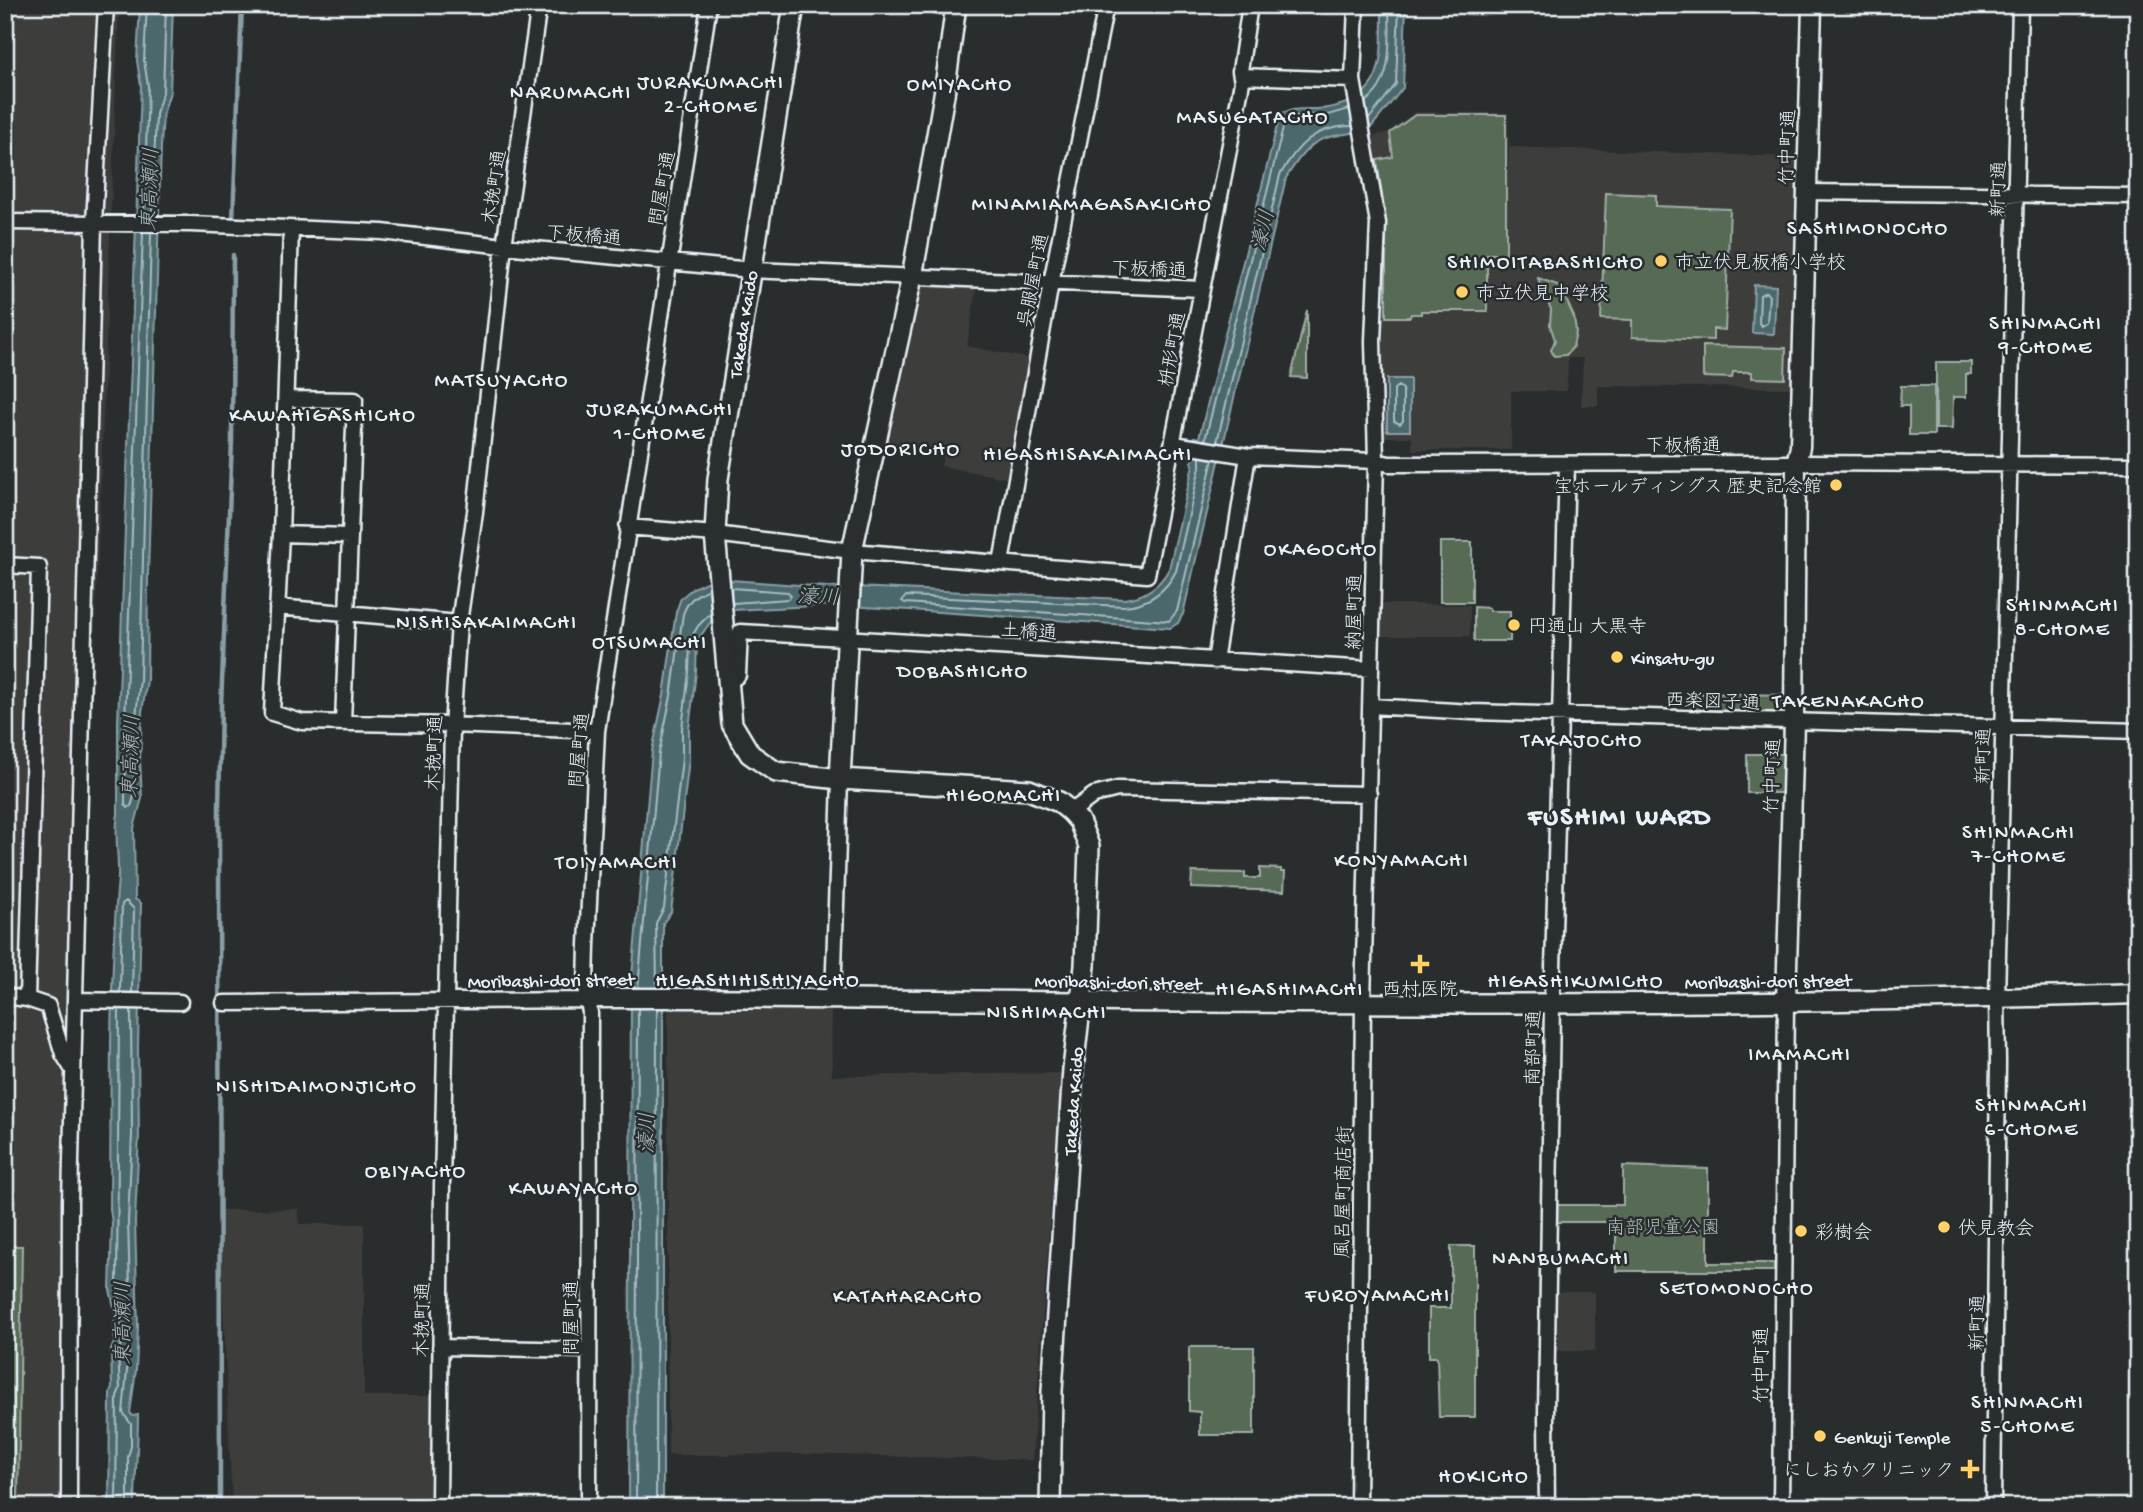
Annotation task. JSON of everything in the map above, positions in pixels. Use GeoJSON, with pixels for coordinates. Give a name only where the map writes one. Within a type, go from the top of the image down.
{"type":"FeatureCollection","features":[{"type":"Feature","properties":{"kind":"main road","name":"Takeda Kaido"},"geometry":{"type":"LineString","coordinates":[[794,5],[719,468],[716,567],[732,724],[750,754],[776,772],[840,779],[1029,790],[1045,795],[1071,812],[1079,821],[1089,846],[1085,966],[1072,1083],[1051,1404],[1050,1507]]}},
{"type":"Feature","properties":{"kind":"main road"},"geometry":{"type":"LineString","coordinates":[[840,779],[852,551],[912,277],[950,58],[956,5]]}},
{"type":"Feature","properties":{"kind":"street"},"geometry":{"type":"LineString","coordinates":[[69,1507],[73,1072],[79,1000],[97,223],[106,5]]}},
{"type":"Feature","properties":{"kind":"street","name":"木挽町通"},"geometry":{"type":"LineString","coordinates":[[439,1507],[452,725],[459,623],[475,512],[504,246],[539,5]]}},
{"type":"Feature","properties":{"kind":"street","name":"問屋町通"},"geometry":{"type":"LineString","coordinates":[[589,1507],[587,945],[597,731],[709,5]]}},
{"type":"Feature","properties":{"kind":"street","name":"呉服屋町通"},"geometry":{"type":"LineString","coordinates":[[1001,563],[1051,284],[1106,5]]}},
{"type":"Feature","properties":{"kind":"street","name":"枡形町通"},"geometry":{"type":"LineString","coordinates":[[1001,563],[1147,575],[1242,82],[1250,5]]}},
{"type":"Feature","properties":{"kind":"street"},"geometry":{"type":"LineString","coordinates":[[1241,76],[1354,85],[1356,5]]}},
{"type":"Feature","properties":{"kind":"street","name":"竹中町通"},"geometry":{"type":"LineString","coordinates":[[1781,1507],[1786,1001],[1794,722],[1796,463],[1800,447],[1812,5]]}},
{"type":"Feature","properties":{"kind":"street","name":"新町通"},"geometry":{"type":"LineString","coordinates":[[1993,1507],[2002,728],[2021,5]]}},
{"type":"Feature","properties":{"kind":"street","name":"納屋町通"},"geometry":{"type":"LineString","coordinates":[[1354,85],[1378,223],[1373,341],[1376,461],[1363,1004]]}},
{"type":"Feature","properties":{"kind":"street"},"geometry":{"type":"LineString","coordinates":[[1806,192],[2138,196]]}},
{"type":"Feature","properties":{"kind":"street","name":"下板橋通"},"geometry":{"type":"LineString","coordinates":[[5,222],[190,224],[383,232],[751,270],[1202,289]]}},
{"type":"Feature","properties":{"kind":"street"},"geometry":{"type":"LineString","coordinates":[[291,229],[272,713],[302,722],[597,731]]}},
{"type":"Feature","properties":{"kind":"street"},"geometry":{"type":"LineString","coordinates":[[286,399],[355,400],[343,723]]}},
{"type":"Feature","properties":{"kind":"street","name":"下板橋通"},"geometry":{"type":"LineString","coordinates":[[1174,444],[1248,456],[1376,461],[1389,464],[2138,465]]}},
{"type":"Feature","properties":{"kind":"street"},"geometry":{"type":"LineString","coordinates":[[1215,661],[1248,456]]}},
{"type":"Feature","properties":{"kind":"street","name":"南部町通"},"geometry":{"type":"LineString","coordinates":[[1547,1507],[1552,1005],[1567,464]]}},
{"type":"Feature","properties":{"kind":"street"},"geometry":{"type":"LineString","coordinates":[[627,527],[715,534],[852,551],[1001,563]]}},
{"type":"Feature","properties":{"kind":"street"},"geometry":{"type":"LineString","coordinates":[[281,534],[349,536]]}},
{"type":"Feature","properties":{"kind":"street"},"geometry":{"type":"LineString","coordinates":[[5,565],[39,567],[27,999]]}},
{"type":"Feature","properties":{"kind":"street"},"geometry":{"type":"LineString","coordinates":[[277,607],[459,623]]}},
{"type":"Feature","properties":{"kind":"street","name":"土橋通"},"geometry":{"type":"LineString","coordinates":[[728,683],[738,674],[740,632],[1371,669]]}},
{"type":"Feature","properties":{"kind":"street","name":"西楽図子通"},"geometry":{"type":"LineString","coordinates":[[1370,706],[1472,712],[2138,731]]}},
{"type":"Feature","properties":{"kind":"street"},"geometry":{"type":"LineString","coordinates":[[834,999],[840,779]]}},
{"type":"Feature","properties":{"kind":"street"},"geometry":{"type":"LineString","coordinates":[[1071,812],[1094,795],[1118,789],[1369,794]]}},
{"type":"Feature","properties":{"kind":"street","name":"Moribashi-dori street"},"geometry":{"type":"LineString","coordinates":[[224,1003],[668,998],[1552,1005],[1997,999],[2138,994]]}},
{"type":"Feature","properties":{"kind":"street"},"geometry":{"type":"LineString","coordinates":[[5,996],[48,1006],[73,1072]]}},
{"type":"Feature","properties":{"kind":"street"},"geometry":{"type":"LineString","coordinates":[[79,1000],[176,1002]]}},
{"type":"Feature","properties":{"kind":"street","name":"風呂屋町商店街"},"geometry":{"type":"LineString","coordinates":[[1358,1507],[1363,1004]]}},
{"type":"Feature","properties":{"kind":"street"},"geometry":{"type":"LineString","coordinates":[[440,1347],[589,1350]]}},
{"type":"Feature","properties":{"kind":"shaded area"},"geometry":{"type":"Polygon","coordinates":[[[5,5],[119,5],[61,1507],[5,1507],[5,5]]]}},
{"type":"Feature","properties":{"kind":"shaded area"},"geometry":{"type":"Polygon","coordinates":[[[1415,112],[1508,113],[1509,182],[1509,147],[1797,157],[1791,388],[1598,386],[1598,406],[1581,406],[1583,358],[1568,358],[1567,391],[1511,391],[1511,450],[1412,450],[1412,437],[1381,437],[1385,226],[1370,137],[1389,132],[1415,112]]]}},
{"type":"Feature","properties":{"kind":"shaded area"},"geometry":{"type":"Polygon","coordinates":[[[924,283],[977,284],[967,346],[1032,359],[1010,479],[941,466],[944,454],[881,441],[914,295],[924,283]]]}},
{"type":"Feature","properties":{"kind":"shaded area"},"geometry":{"type":"Polygon","coordinates":[[[1379,604],[1470,605],[1470,636],[1378,636],[1379,604]]]}},
{"type":"Feature","properties":{"kind":"shaded area"},"geometry":{"type":"Polygon","coordinates":[[[831,1007],[832,1076],[1061,1073],[1032,1460],[801,1454],[668,1455],[668,1008],[831,1007]]]}},
{"type":"Feature","properties":{"kind":"shaded area"},"geometry":{"type":"Polygon","coordinates":[[[299,1209],[299,1224],[364,1224],[364,1396],[439,1396],[435,1507],[232,1507],[219,1210],[299,1209]]]}},
{"type":"Feature","properties":{"kind":"shaded area"},"geometry":{"type":"Polygon","coordinates":[[[1552,1292],[1595,1292],[1595,1351],[1552,1351],[1552,1292]]]}},
{"type":"Feature","properties":{"kind":"green space"},"geometry":{"type":"Polygon","coordinates":[[[1415,115],[1506,115],[1506,254],[1487,254],[1487,311],[1421,311],[1421,314],[1411,314],[1410,317],[1386,317],[1386,226],[1377,160],[1393,157],[1390,133],[1415,115]]]}},
{"type":"Feature","properties":{"kind":"green space"},"geometry":{"type":"Polygon","coordinates":[[[1606,193],[1656,195],[1656,206],[1730,209],[1725,330],[1713,329],[1713,340],[1632,337],[1632,320],[1601,319],[1606,193]]]}},
{"type":"Feature","properties":{"kind":"green space"},"geometry":{"type":"Polygon","coordinates":[[[1538,278],[1560,286],[1574,317],[1576,332],[1573,347],[1566,355],[1554,356],[1551,350],[1555,340],[1550,325],[1551,309],[1538,278]]]}},
{"type":"Feature","properties":{"kind":"green space"},"geometry":{"type":"Polygon","coordinates":[[[1307,310],[1307,378],[1291,377],[1307,310]]]}},
{"type":"Feature","properties":{"kind":"green space"},"geometry":{"type":"Polygon","coordinates":[[[1703,346],[1786,348],[1785,379],[1752,378],[1752,372],[1733,372],[1732,378],[1703,377],[1703,346]]]}},
{"type":"Feature","properties":{"kind":"green space"},"geometry":{"type":"Polygon","coordinates":[[[1936,362],[1971,362],[1971,374],[1966,374],[1966,397],[1953,397],[1952,429],[1936,429],[1936,362]]]}},
{"type":"Feature","properties":{"kind":"green space"},"geometry":{"type":"Polygon","coordinates":[[[1901,386],[1934,386],[1934,435],[1909,435],[1909,406],[1900,406],[1901,386]]]}},
{"type":"Feature","properties":{"kind":"green space"},"geometry":{"type":"Polygon","coordinates":[[[1440,542],[1472,542],[1472,602],[1440,602],[1440,542]]]}},
{"type":"Feature","properties":{"kind":"green space"},"geometry":{"type":"Polygon","coordinates":[[[1474,607],[1489,608],[1490,611],[1510,611],[1510,641],[1474,641],[1474,607]]]}},
{"type":"Feature","properties":{"kind":"green space"},"geometry":{"type":"Polygon","coordinates":[[[1692,693],[1787,695],[1786,707],[1780,714],[1692,712],[1692,693]]]}},
{"type":"Feature","properties":{"kind":"green space"},"geometry":{"type":"Polygon","coordinates":[[[1747,754],[1783,754],[1783,793],[1747,793],[1747,754]]]}},
{"type":"Feature","properties":{"kind":"green space"},"geometry":{"type":"Polygon","coordinates":[[[1260,868],[1281,869],[1281,872],[1285,872],[1284,891],[1191,888],[1192,872],[1245,873],[1245,878],[1260,878],[1260,868]]]}},
{"type":"Feature","properties":{"kind":"green space","name":"南部児童公園"},"geometry":{"type":"Polygon","coordinates":[[[1623,1166],[1708,1169],[1708,1263],[1774,1263],[1774,1271],[1616,1271],[1616,1222],[1553,1222],[1553,1205],[1623,1205],[1623,1166]]]}},
{"type":"Feature","properties":{"kind":"green space"},"geometry":{"type":"Polygon","coordinates":[[[5,1246],[22,1246],[18,1507],[5,1507],[5,1246]]]}},
{"type":"Feature","properties":{"kind":"green space"},"geometry":{"type":"Polygon","coordinates":[[[1451,1246],[1475,1246],[1475,1417],[1439,1417],[1437,1357],[1429,1357],[1429,1308],[1451,1308],[1451,1246]]]}},
{"type":"Feature","properties":{"kind":"green space"},"geometry":{"type":"Polygon","coordinates":[[[1189,1347],[1254,1347],[1254,1435],[1200,1435],[1200,1412],[1189,1411],[1189,1347]]]}},
{"type":"Feature","properties":{"kind":"water","name":"東高瀬川"},"geometry":{"type":"Polygon","coordinates":[[[140,5],[173,5],[170,92],[163,114],[161,146],[147,680],[142,712],[140,761],[142,798],[134,828],[135,899],[141,903],[139,1135],[135,1221],[138,1327],[130,1413],[133,1416],[138,1415],[135,1507],[109,1507],[111,1350],[114,1343],[115,1311],[110,1290],[112,1001],[118,877],[118,722],[141,86],[137,61],[140,5]]]}},
{"type":"Feature","properties":{"kind":"water","name":"濠川"},"geometry":{"type":"Polygon","coordinates":[[[1382,5],[1406,5],[1403,88],[1369,130],[1320,140],[1304,152],[1286,178],[1183,614],[1178,623],[1170,628],[836,605],[733,610],[712,620],[697,641],[689,759],[671,912],[663,923],[663,1507],[629,1507],[631,988],[652,751],[664,695],[676,612],[681,598],[706,582],[730,580],[841,588],[1124,599],[1138,596],[1156,586],[1169,569],[1193,465],[1193,441],[1194,437],[1199,438],[1280,114],[1292,110],[1328,108],[1362,94],[1378,71],[1382,40],[1382,5]]]}},
{"type":"Feature","properties":{"kind":"water"},"geometry":{"type":"Polygon","coordinates":[[[1754,285],[1776,286],[1774,334],[1752,333],[1754,285]]]}},
{"type":"Feature","properties":{"kind":"water"},"geometry":{"type":"Polygon","coordinates":[[[1387,379],[1410,379],[1410,431],[1387,431],[1387,379]]]}},
{"type":"Feature","properties":{"kind":"waterway"},"geometry":{"type":"LineString","coordinates":[[233,219],[242,6]]}},
{"type":"Feature","properties":{"kind":"waterway"},"geometry":{"type":"LineString","coordinates":[[220,1507],[219,808],[232,441],[233,255]]}},
{"type":"Feature","properties":{"kind":"place","name":"市立伏見板橋小学校"},"geometry":{"type":"Point","coordinates":[1661,261]}},
{"type":"Feature","properties":{"kind":"place","name":"市立伏見中学校"},"geometry":{"type":"Point","coordinates":[1462,292]}},
{"type":"Feature","properties":{"kind":"place","name":"宝ホールディングス 歴史記念館"},"geometry":{"type":"Point","coordinates":[1836,485]}},
{"type":"Feature","properties":{"kind":"place","name":"円通山 大黒寺"},"geometry":{"type":"Point","coordinates":[1514,625]}},
{"type":"Feature","properties":{"kind":"place","name":"Kinsatu-gu"},"geometry":{"type":"Point","coordinates":[1617,657]}},
{"type":"Feature","properties":{"kind":"place","name":"西村医院"},"geometry":{"type":"Point","coordinates":[1420,964]}},
{"type":"Feature","properties":{"kind":"place","name":"伏見教会"},"geometry":{"type":"Point","coordinates":[1944,1227]}},
{"type":"Feature","properties":{"kind":"place","name":"彩樹会"},"geometry":{"type":"Point","coordinates":[1801,1231]}},
{"type":"Feature","properties":{"kind":"place","name":"Genkuji Temple"},"geometry":{"type":"Point","coordinates":[1820,1436]}},
{"type":"Feature","properties":{"kind":"place","name":"にしおかクリニック"},"geometry":{"type":"Point","coordinates":[1970,1469]}},
{"type":"Feature","properties":{"kind":"district","name":"OMIYACHO"},"geometry":{"type":"Point","coordinates":[960,83]}},
{"type":"Feature","properties":{"kind":"district","name":"NARUMACHI"},"geometry":{"type":"Point","coordinates":[571,91]}},
{"type":"Feature","properties":{"kind":"district","name":"JURAKUMACHI 2-CHOME"},"geometry":{"type":"Point","coordinates":[711,93]}},
{"type":"Feature","properties":{"kind":"district","name":"MASUGATACHO"},"geometry":{"type":"Point","coordinates":[1253,116]}},
{"type":"Feature","properties":{"kind":"district","name":"MINAMIAMAGASAKICHO"},"geometry":{"type":"Point","coordinates":[1092,203]}},
{"type":"Feature","properties":{"kind":"district","name":"SASHIMONOCHO"},"geometry":{"type":"Point","coordinates":[1868,227]}},
{"type":"Feature","properties":{"kind":"district","name":"SHIMOITABASHICHO"},"geometry":{"type":"Point","coordinates":[1546,261]}},
{"type":"Feature","properties":{"kind":"district","name":"SHINMACHI 9-CHOME"},"geometry":{"type":"Point","coordinates":[2046,334]}},
{"type":"Feature","properties":{"kind":"district","name":"MATSUYACHO"},"geometry":{"type":"Point","coordinates":[502,379]}},
{"type":"Feature","properties":{"kind":"district","name":"KAWAHIGASHICHO"},"geometry":{"type":"Point","coordinates":[323,414]}},
{"type":"Feature","properties":{"kind":"district","name":"JURAKUMACHI 1-CHOME"},"geometry":{"type":"Point","coordinates":[660,420]}},
{"type":"Feature","properties":{"kind":"district","name":"JODORICHO"},"geometry":{"type":"Point","coordinates":[901,448]}},
{"type":"Feature","properties":{"kind":"district","name":"HIGASHISAKAIMACHI"},"geometry":{"type":"Point","coordinates":[1088,453]}},
{"type":"Feature","properties":{"kind":"district","name":"OKAGOCHO"},"geometry":{"type":"Point","coordinates":[1321,548]}},
{"type":"Feature","properties":{"kind":"district","name":"SHINMACHI 8-CHOME"},"geometry":{"type":"Point","coordinates":[2063,616]}},
{"type":"Feature","properties":{"kind":"district","name":"NISHISAKAIMACHI"},"geometry":{"type":"Point","coordinates":[487,621]}},
{"type":"Feature","properties":{"kind":"district","name":"OTSUMACHI"},"geometry":{"type":"Point","coordinates":[650,641]}},
{"type":"Feature","properties":{"kind":"district","name":"DOBASHICHO"},"geometry":{"type":"Point","coordinates":[963,670]}},
{"type":"Feature","properties":{"kind":"district","name":"TAKENAKACHO"},"geometry":{"type":"Point","coordinates":[1849,700]}},
{"type":"Feature","properties":{"kind":"district","name":"TAKAJOCHO"},"geometry":{"type":"Point","coordinates":[1582,739]}},
{"type":"Feature","properties":{"kind":"district","name":"HIGOMACHI"},"geometry":{"type":"Point","coordinates":[1004,794]}},
{"type":"Feature","properties":{"kind":"district","name":"FUSHIMI WARD"},"geometry":{"type":"Point","coordinates":[1620,815]}},
{"type":"Feature","properties":{"kind":"district","name":"SHINMACHI 7-CHOME"},"geometry":{"type":"Point","coordinates":[2019,843]}},
{"type":"Feature","properties":{"kind":"district","name":"KONYAMACHI"},"geometry":{"type":"Point","coordinates":[1402,859]}},
{"type":"Feature","properties":{"kind":"district","name":"TOIYAMACHI"},"geometry":{"type":"Point","coordinates":[617,861]}},
{"type":"Feature","properties":{"kind":"district","name":"HIGASHIHISHIYACHO"},"geometry":{"type":"Point","coordinates":[758,979]}},
{"type":"Feature","properties":{"kind":"district","name":"HIGASHIKUMICHO"},"geometry":{"type":"Point","coordinates":[1576,980]}},
{"type":"Feature","properties":{"kind":"district","name":"HIGASHIMACHI"},"geometry":{"type":"Point","coordinates":[1290,988]}},
{"type":"Feature","properties":{"kind":"district","name":"NISHIMACHI"},"geometry":{"type":"Point","coordinates":[1047,1011]}},
{"type":"Feature","properties":{"kind":"district","name":"IMAMACHI"},"geometry":{"type":"Point","coordinates":[1800,1053]}},
{"type":"Feature","properties":{"kind":"district","name":"NISHIDAIMONJICHO"},"geometry":{"type":"Point","coordinates":[317,1085]}},
{"type":"Feature","properties":{"kind":"district","name":"SHINMACHI 6-CHOME"},"geometry":{"type":"Point","coordinates":[2032,1116]}},
{"type":"Feature","properties":{"kind":"district","name":"OBIYACHO"},"geometry":{"type":"Point","coordinates":[416,1170]}},
{"type":"Feature","properties":{"kind":"district","name":"KAWAYACHO"},"geometry":{"type":"Point","coordinates":[574,1187]}},
{"type":"Feature","properties":{"kind":"district","name":"NANBUMACHI"},"geometry":{"type":"Point","coordinates":[1561,1257]}},
{"type":"Feature","properties":{"kind":"district","name":"SETOMONOCHO"},"geometry":{"type":"Point","coordinates":[1737,1287]}},
{"type":"Feature","properties":{"kind":"district","name":"FUROYAMACHI"},"geometry":{"type":"Point","coordinates":[1378,1294]}},
{"type":"Feature","properties":{"kind":"district","name":"KATAHARACHO"},"geometry":{"type":"Point","coordinates":[908,1295]}},
{"type":"Feature","properties":{"kind":"district","name":"SHINMACHI 5-CHOME"},"geometry":{"type":"Point","coordinates":[2028,1413]}},
{"type":"Feature","properties":{"kind":"district","name":"HOKICHO"},"geometry":{"type":"Point","coordinates":[1484,1475]}}]}
